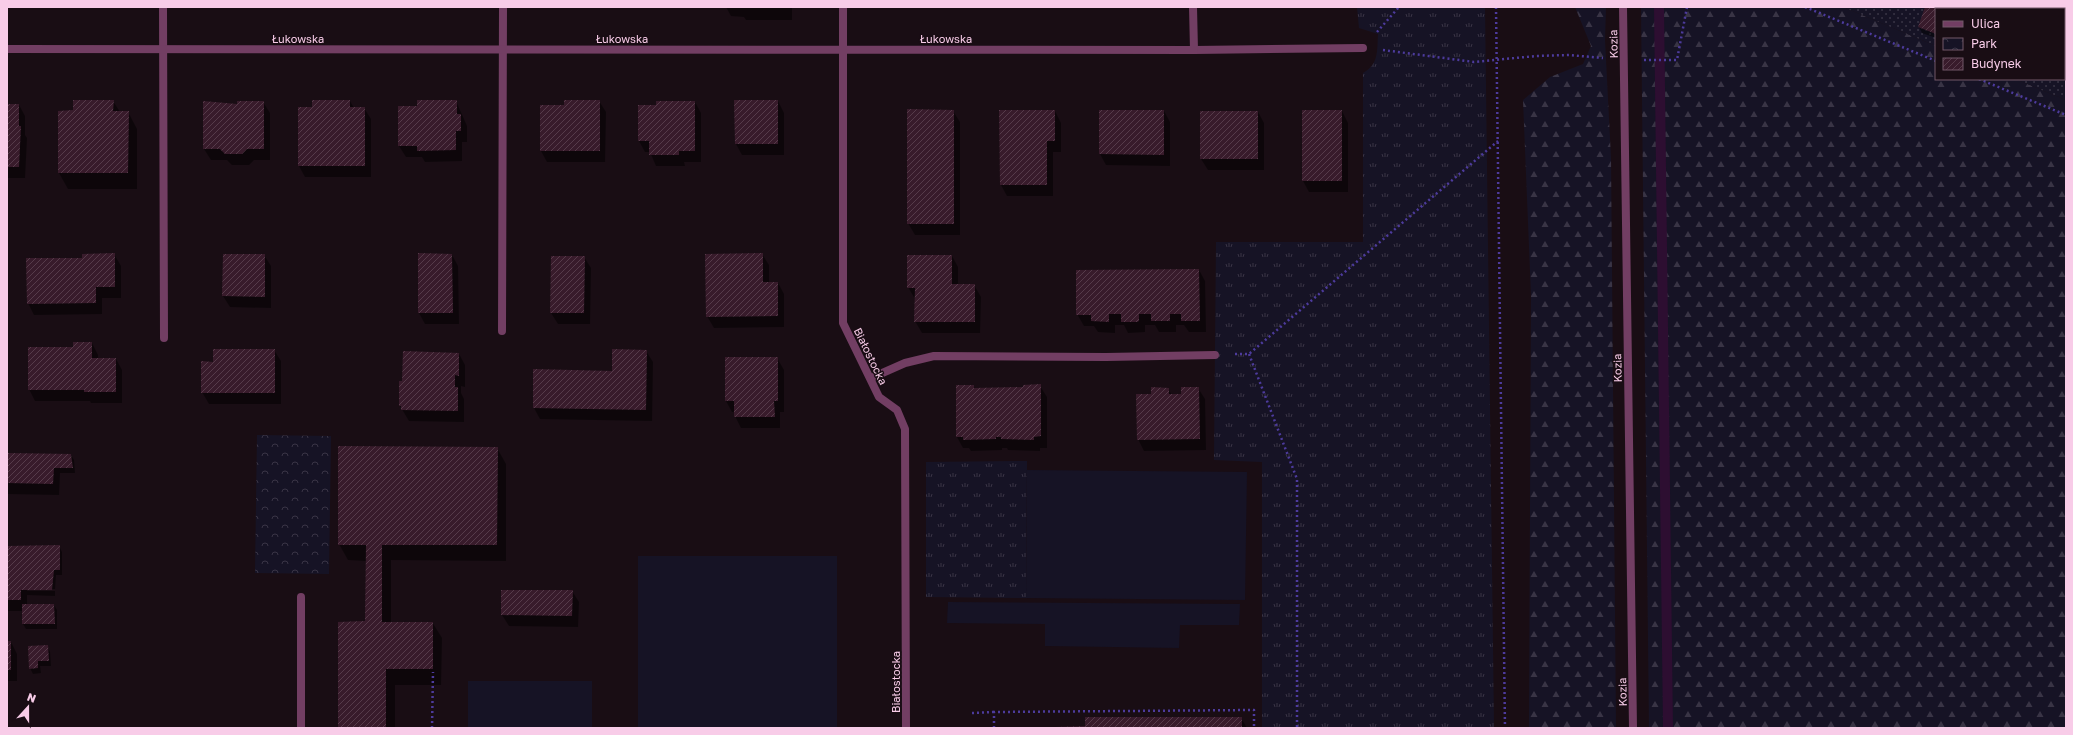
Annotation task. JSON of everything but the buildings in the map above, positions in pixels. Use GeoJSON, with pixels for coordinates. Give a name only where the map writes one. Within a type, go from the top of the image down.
{"type":"FeatureCollection","features":[{"type":"Feature","properties":{"kind":"street"},"geometry":{"type":"LineString","coordinates":[[163,7],[164,338]]}},
{"type":"Feature","properties":{"kind":"street"},"geometry":{"type":"LineString","coordinates":[[502,331],[503,7]]}},
{"type":"Feature","properties":{"kind":"street","name":"Białostocka"},"geometry":{"type":"LineString","coordinates":[[843,7],[843,323],[879,397],[897,410],[906,429],[906,728]]}},
{"type":"Feature","properties":{"kind":"street"},"geometry":{"type":"LineString","coordinates":[[1194,7],[1194,50]]}},
{"type":"Feature","properties":{"kind":"street","name":"Kozia"},"geometry":{"type":"LineString","coordinates":[[1623,7],[1633,728]]}},
{"type":"Feature","properties":{"kind":"street","name":"Łukowska"},"geometry":{"type":"LineString","coordinates":[[7,49],[1194,50],[1363,48]]}},
{"type":"Feature","properties":{"kind":"street"},"geometry":{"type":"LineString","coordinates":[[870,378],[905,363],[934,356],[1106,357],[1215,355]]}},
{"type":"Feature","properties":{"kind":"street"},"geometry":{"type":"LineString","coordinates":[[301,597],[301,728]]}},
{"type":"Feature","properties":{"kind":"path"},"geometry":{"type":"LineString","coordinates":[[1363,48],[1399,7]]}},
{"type":"Feature","properties":{"kind":"path"},"geometry":{"type":"LineString","coordinates":[[1496,7],[1506,728]]}},
{"type":"Feature","properties":{"kind":"path"},"geometry":{"type":"LineString","coordinates":[[1650,60],[1677,60],[1687,7]]}},
{"type":"Feature","properties":{"kind":"path"},"geometry":{"type":"LineString","coordinates":[[1805,7],[1935,61]]}},
{"type":"Feature","properties":{"kind":"path"},"geometry":{"type":"LineString","coordinates":[[1363,48],[1474,62],[1569,55],[1624,59]]}},
{"type":"Feature","properties":{"kind":"path"},"geometry":{"type":"LineString","coordinates":[[1981,80],[2066,115]]}},
{"type":"Feature","properties":{"kind":"path"},"geometry":{"type":"LineString","coordinates":[[1215,355],[1250,354],[1498,140]]}},
{"type":"Feature","properties":{"kind":"path"},"geometry":{"type":"LineString","coordinates":[[1250,354],[1297,480],[1297,728]]}},
{"type":"Feature","properties":{"kind":"path"},"geometry":{"type":"LineString","coordinates":[[432,728],[433,672]]}},
{"type":"Feature","properties":{"kind":"path"},"geometry":{"type":"LineString","coordinates":[[972,713],[1254,710],[1254,728]]}},
{"type":"Feature","properties":{"kind":"path"},"geometry":{"type":"LineString","coordinates":[[994,712],[994,728]]}},
{"type":"Feature","properties":{"kind":"green space"},"geometry":{"type":"Polygon","coordinates":[[[1357,7],[1485,7],[1494,728],[1262,728],[1262,462],[1214,460],[1216,242],[1363,242],[1363,73],[1372,66],[1375,61],[1378,34],[1359,28],[1357,7]]]}},
{"type":"Feature","properties":{"kind":"green space"},"geometry":{"type":"Polygon","coordinates":[[[1575,7],[1606,7],[1605,40],[1611,158],[1616,728],[1529,728],[1531,295],[1523,100],[1550,77],[1583,64],[1591,46],[1575,7]]]}},
{"type":"Feature","properties":{"kind":"green space"},"geometry":{"type":"Polygon","coordinates":[[[1641,7],[1843,7],[1935,46],[1935,80],[2017,80],[2066,100],[2066,728],[1649,728],[1641,7]]]}},
{"type":"Feature","properties":{"kind":"green space"},"geometry":{"type":"Polygon","coordinates":[[[1843,7],[2066,7],[2066,100],[2017,80],[2065,80],[2065,8],[1935,8],[1935,46],[1843,7]]]}},
{"type":"Feature","properties":{"kind":"green space"},"geometry":{"type":"Polygon","coordinates":[[[257,435],[331,436],[329,574],[255,573],[257,435]]]}},
{"type":"Feature","properties":{"kind":"green space"},"geometry":{"type":"Polygon","coordinates":[[[1027,461],[1026,598],[926,597],[926,462],[1027,461]]]}},
{"type":"Feature","properties":{"kind":"green space"},"geometry":{"type":"Polygon","coordinates":[[[1027,470],[1247,472],[1245,600],[1026,598],[1027,470]]]}},
{"type":"Feature","properties":{"kind":"green space"},"geometry":{"type":"Polygon","coordinates":[[[638,556],[837,556],[837,728],[638,728],[638,556]]]}},
{"type":"Feature","properties":{"kind":"green space"},"geometry":{"type":"Polygon","coordinates":[[[948,602],[1240,604],[1239,625],[1180,625],[1179,648],[1045,646],[1045,624],[947,623],[948,602]]]}},
{"type":"Feature","properties":{"kind":"green space"},"geometry":{"type":"Polygon","coordinates":[[[468,681],[592,681],[592,728],[468,728],[468,681]]]}},
{"type":"Feature","properties":{"kind":"waterway"},"geometry":{"type":"LineString","coordinates":[[1659,7],[1668,728]]}}]}
